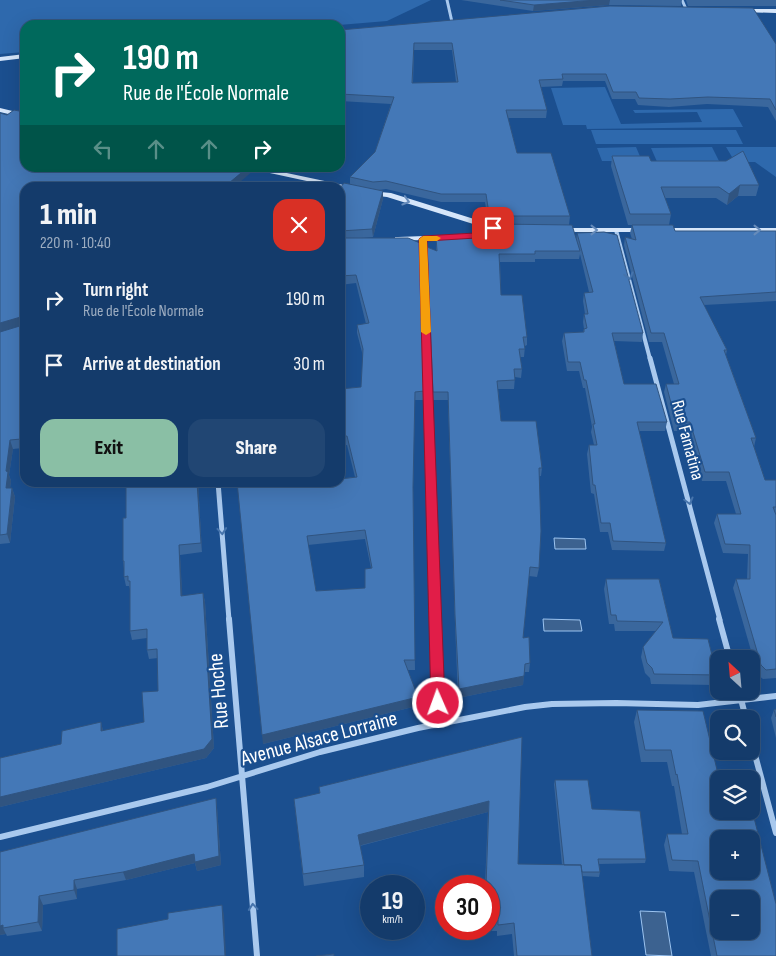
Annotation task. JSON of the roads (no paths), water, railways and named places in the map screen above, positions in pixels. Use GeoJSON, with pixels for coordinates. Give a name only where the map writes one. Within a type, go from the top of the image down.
{"type":"FeatureCollection","features":[{"type":"Feature","properties":{"kind":"main road"},"geometry":{"type":"LineString","coordinates":[[678,9],[689,9]]}},
{"type":"Feature","properties":{"kind":"main road"},"geometry":{"type":"LineString","coordinates":[[737,10],[776,11]]}},
{"type":"Feature","properties":{"kind":"main road"},"geometry":{"type":"LineString","coordinates":[[444,22],[460,21]]}},
{"type":"Feature","properties":{"kind":"main road"},"geometry":{"type":"LineString","coordinates":[[0,59],[20,57]]}},
{"type":"Feature","properties":{"kind":"main road"},"geometry":{"type":"LineString","coordinates":[[0,110],[20,115]]}},
{"type":"Feature","properties":{"kind":"main road"},"geometry":{"type":"LineString","coordinates":[[276,172],[324,182]]}},
{"type":"Feature","properties":{"kind":"main road"},"geometry":{"type":"LineString","coordinates":[[345,186],[388,195],[493,228],[511,229]]}},
{"type":"Feature","properties":{"kind":"main road"},"geometry":{"type":"LineString","coordinates":[[394,239],[476,236],[493,228]]}},
{"type":"Feature","properties":{"kind":"main road"},"geometry":{"type":"LineString","coordinates":[[556,230],[776,230]]}},
{"type":"Feature","properties":{"kind":"street"},"geometry":{"type":"LineString","coordinates":[[447,0],[452,22]]}},
{"type":"Feature","properties":{"kind":"street"},"geometry":{"type":"LineString","coordinates":[[682,0],[689,9]]}},
{"type":"Feature","properties":{"kind":"street","name":"Rue Famatina"},"geometry":{"type":"LineString","coordinates":[[616,230],[728,650]]}},
{"type":"Feature","properties":{"kind":"street"},"geometry":{"type":"LineString","coordinates":[[423,239],[438,713],[441,724]]}},
{"type":"Feature","properties":{"kind":"street","name":"Rue Hoche"},"geometry":{"type":"LineString","coordinates":[[218,487],[256,956]]}},
{"type":"Feature","properties":{"kind":"street","name":"Avenue Alsace Lorraine"},"geometry":{"type":"LineString","coordinates":[[0,838],[207,787],[320,752],[418,728],[525,707],[552,704],[616,703],[698,705],[776,696]]}},
{"type":"Feature","properties":{"kind":"street"},"geometry":{"type":"LineString","coordinates":[[741,701],[744,710]]}},
{"type":"Feature","properties":{"kind":"street"},"geometry":{"type":"LineString","coordinates":[[756,760],[776,833]]}}]}
